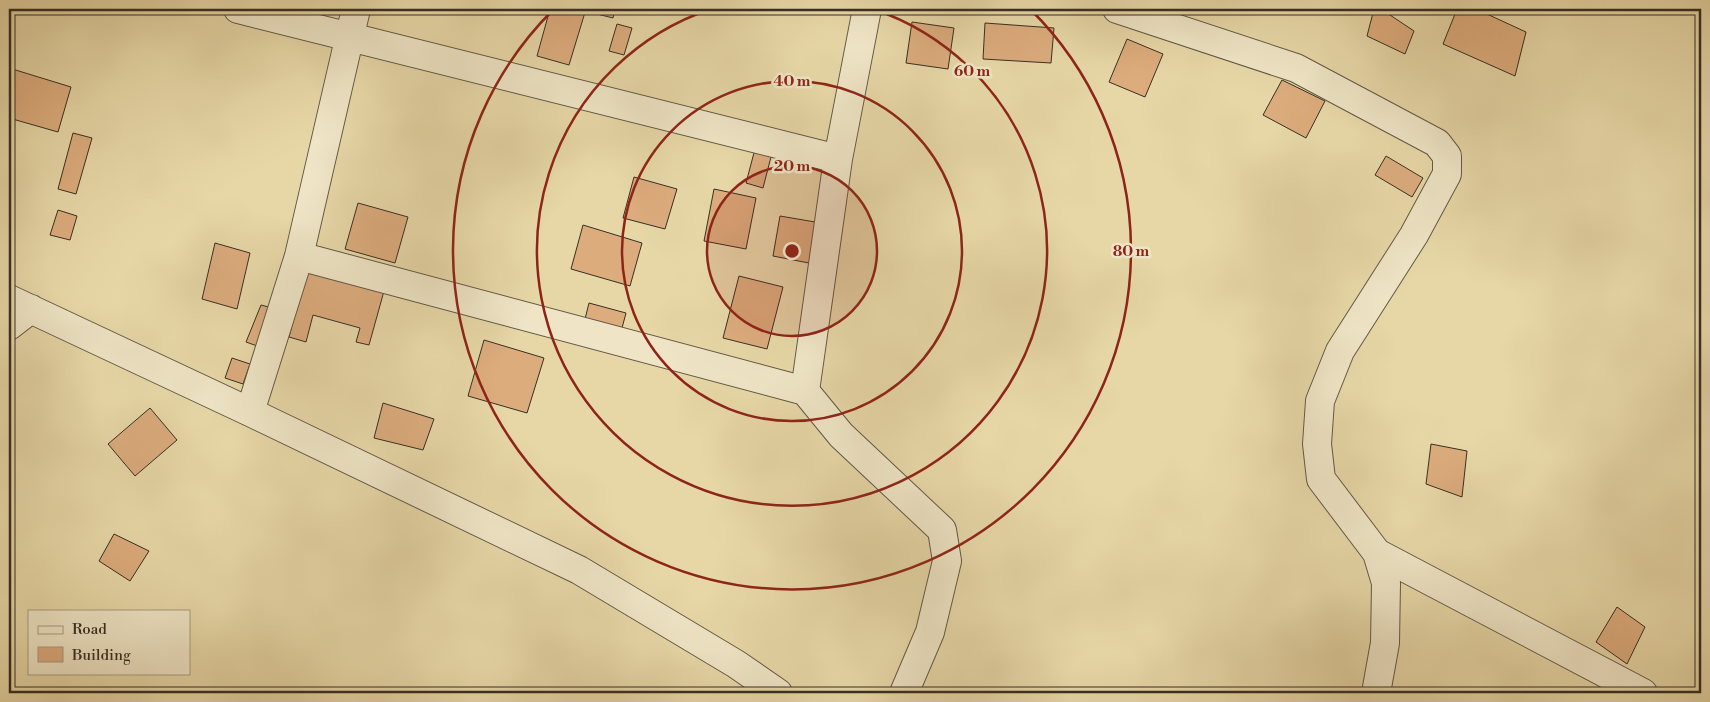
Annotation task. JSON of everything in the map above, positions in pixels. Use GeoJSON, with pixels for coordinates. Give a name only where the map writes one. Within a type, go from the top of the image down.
{"type":"FeatureCollection","features":[{"type":"Feature","properties":{"kind":"street"},"geometry":{"type":"LineString","coordinates":[[238,9],[838,159]]}},
{"type":"Feature","properties":{"kind":"street"},"geometry":{"type":"LineString","coordinates":[[250,412],[299,256],[356,9]]}},
{"type":"Feature","properties":{"kind":"street"},"geometry":{"type":"LineString","coordinates":[[805,391],[838,159],[868,9]]}},
{"type":"Feature","properties":{"kind":"street"},"geometry":{"type":"LineString","coordinates":[[1117,9],[1296,68],[1437,143],[1447,156],[1447,174],[1414,235],[1340,351],[1320,401],[1317,444],[1321,479],[1377,553],[1386,583],[1385,643],[1376,693]]}},
{"type":"Feature","properties":{"kind":"street"},"geometry":{"type":"LineString","coordinates":[[299,256],[805,391],[841,435],[942,530],[947,561],[930,632],[904,693]]}},
{"type":"Feature","properties":{"kind":"street"},"geometry":{"type":"LineString","coordinates":[[9,326],[20,304],[250,412],[579,570],[736,664],[778,693]]}},
{"type":"Feature","properties":{"kind":"street"},"geometry":{"type":"LineString","coordinates":[[1377,553],[1643,693]]}},
{"type":"Feature","properties":{"kind":"building"},"geometry":{"type":"Polygon","coordinates":[[[550,9],[586,9],[569,65],[537,56],[550,9]]]}},
{"type":"Feature","properties":{"kind":"building"},"geometry":{"type":"Polygon","coordinates":[[[594,9],[615,9],[613,18],[593,13],[594,9]]]}},
{"type":"Feature","properties":{"kind":"building"},"geometry":{"type":"Polygon","coordinates":[[[1374,9],[1381,9],[1414,31],[1405,54],[1367,36],[1374,9]]]}},
{"type":"Feature","properties":{"kind":"building"},"geometry":{"type":"Polygon","coordinates":[[[1457,9],[1476,9],[1526,32],[1515,76],[1443,44],[1457,9]]]}},
{"type":"Feature","properties":{"kind":"building"},"geometry":{"type":"Polygon","coordinates":[[[912,22],[954,28],[948,69],[906,63],[912,22]]]}},
{"type":"Feature","properties":{"kind":"building"},"geometry":{"type":"Polygon","coordinates":[[[985,23],[1054,28],[1051,63],[983,59],[985,23]]]}},
{"type":"Feature","properties":{"kind":"building"},"geometry":{"type":"Polygon","coordinates":[[[617,24],[632,28],[624,55],[609,51],[617,24]]]}},
{"type":"Feature","properties":{"kind":"building"},"geometry":{"type":"Polygon","coordinates":[[[1127,39],[1163,54],[1145,97],[1109,82],[1127,39]]]}},
{"type":"Feature","properties":{"kind":"building"},"geometry":{"type":"Polygon","coordinates":[[[9,68],[71,87],[58,132],[9,118],[9,68]]]}},
{"type":"Feature","properties":{"kind":"building"},"geometry":{"type":"Polygon","coordinates":[[[1282,80],[1325,101],[1306,138],[1263,115],[1282,80]]]}},
{"type":"Feature","properties":{"kind":"building"},"geometry":{"type":"Polygon","coordinates":[[[73,133],[92,138],[76,194],[58,189],[73,133]]]}},
{"type":"Feature","properties":{"kind":"building"},"geometry":{"type":"Polygon","coordinates":[[[755,149],[772,153],[763,188],[746,183],[755,149]]]}},
{"type":"Feature","properties":{"kind":"building"},"geometry":{"type":"Polygon","coordinates":[[[1386,156],[1423,178],[1412,197],[1375,175],[1386,156]]]}},
{"type":"Feature","properties":{"kind":"building"},"geometry":{"type":"Polygon","coordinates":[[[634,177],[677,189],[665,229],[623,218],[634,177]]]}},
{"type":"Feature","properties":{"kind":"building"},"geometry":{"type":"Polygon","coordinates":[[[714,189],[756,198],[746,249],[704,241],[714,189]]]}},
{"type":"Feature","properties":{"kind":"building"},"geometry":{"type":"Polygon","coordinates":[[[358,203],[408,217],[395,263],[345,249],[358,203]]]}},
{"type":"Feature","properties":{"kind":"building"},"geometry":{"type":"Polygon","coordinates":[[[58,210],[77,216],[70,240],[50,235],[58,210]]]}},
{"type":"Feature","properties":{"kind":"building"},"geometry":{"type":"Polygon","coordinates":[[[780,216],[821,223],[814,264],[773,256],[780,216]]]}},
{"type":"Feature","properties":{"kind":"building"},"geometry":{"type":"Polygon","coordinates":[[[583,225],[642,243],[630,286],[571,269],[583,225]]]}},
{"type":"Feature","properties":{"kind":"building"},"geometry":{"type":"Polygon","coordinates":[[[215,243],[250,253],[237,309],[202,299],[215,243]]]}},
{"type":"Feature","properties":{"kind":"building"},"geometry":{"type":"Polygon","coordinates":[[[307,269],[384,291],[369,345],[356,342],[360,328],[313,315],[306,342],[289,337],[307,269]]]}},
{"type":"Feature","properties":{"kind":"building"},"geometry":{"type":"Polygon","coordinates":[[[739,276],[783,287],[767,349],[723,338],[739,276]]]}},
{"type":"Feature","properties":{"kind":"building"},"geometry":{"type":"Polygon","coordinates":[[[589,303],[626,313],[622,328],[585,319],[589,303]]]}},
{"type":"Feature","properties":{"kind":"building"},"geometry":{"type":"Polygon","coordinates":[[[261,305],[276,309],[260,347],[246,342],[261,305]]]}},
{"type":"Feature","properties":{"kind":"building"},"geometry":{"type":"Polygon","coordinates":[[[484,340],[544,358],[527,413],[468,396],[484,340]]]}},
{"type":"Feature","properties":{"kind":"building"},"geometry":{"type":"Polygon","coordinates":[[[232,358],[250,364],[243,384],[225,378],[232,358]]]}},
{"type":"Feature","properties":{"kind":"building"},"geometry":{"type":"Polygon","coordinates":[[[383,403],[434,419],[423,450],[374,438],[383,403]]]}},
{"type":"Feature","properties":{"kind":"building"},"geometry":{"type":"Polygon","coordinates":[[[150,408],[177,440],[135,476],[108,444],[150,408]]]}},
{"type":"Feature","properties":{"kind":"building"},"geometry":{"type":"Polygon","coordinates":[[[1431,444],[1467,451],[1462,497],[1426,484],[1431,444]]]}},
{"type":"Feature","properties":{"kind":"building"},"geometry":{"type":"Polygon","coordinates":[[[114,534],[149,551],[130,581],[99,561],[114,534]]]}},
{"type":"Feature","properties":{"kind":"building"},"geometry":{"type":"Polygon","coordinates":[[[1617,607],[1645,627],[1627,664],[1596,642],[1617,607]]]}}]}
